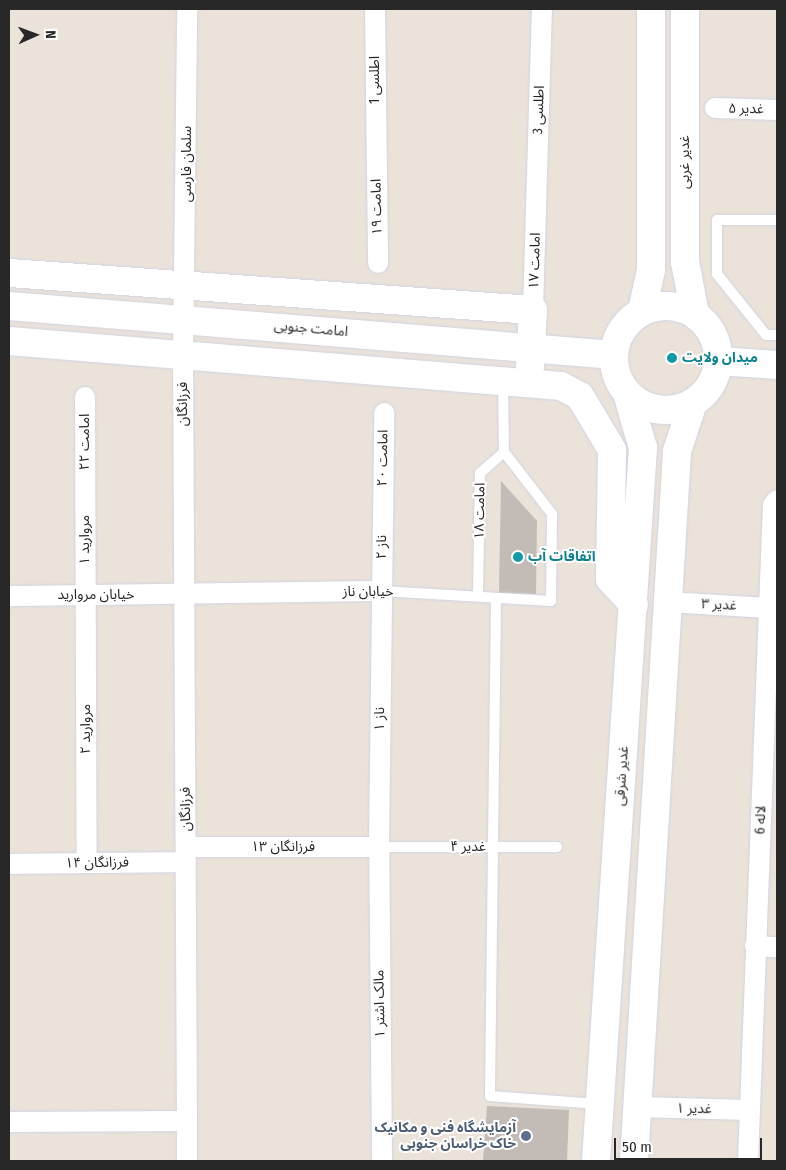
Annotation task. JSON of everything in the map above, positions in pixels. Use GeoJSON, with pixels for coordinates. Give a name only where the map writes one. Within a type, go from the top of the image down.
{"type":"FeatureCollection","features":[{"type":"Feature","properties":{"kind":"main road"},"geometry":{"type":"LineString","coordinates":[[642,311],[651,270],[651,9]]}},
{"type":"Feature","properties":{"kind":"main road","name":"غدیر غربی"},"geometry":{"type":"LineString","coordinates":[[685,9],[685,262],[695,314]]}},
{"type":"Feature","properties":{"kind":"main road"},"geometry":{"type":"LineString","coordinates":[[9,273],[186,282],[533,310],[531,348],[516,380]]}},
{"type":"Feature","properties":{"kind":"main road"},"geometry":{"type":"LineString","coordinates":[[634,1161],[677,451],[693,403],[710,387],[719,361],[713,334],[695,314],[669,305],[642,311],[622,329],[614,355],[619,382],[627,393],[644,405],[664,410],[693,403]]}},
{"type":"Feature","properties":{"kind":"main road","name":"امامت جنوبی"},"geometry":{"type":"LineString","coordinates":[[9,306],[184,318],[614,355]]}},
{"type":"Feature","properties":{"kind":"main road"},"geometry":{"type":"LineString","coordinates":[[9,341],[516,380],[561,386],[580,396],[602,427],[613,465],[610,579],[634,605]]}},
{"type":"Feature","properties":{"kind":"main road"},"geometry":{"type":"LineString","coordinates":[[719,361],[777,365]]}},
{"type":"Feature","properties":{"kind":"main road","name":"غدیر شرقی"},"geometry":{"type":"LineString","coordinates":[[596,1161],[643,448],[627,393]]}},
{"type":"Feature","properties":{"kind":"street","name":"سلمان فارسی"},"geometry":{"type":"LineString","coordinates":[[184,318],[186,282],[187,9]]}},
{"type":"Feature","properties":{"kind":"street","name":"اطلسی 1"},"geometry":{"type":"LineString","coordinates":[[375,9],[376,150]]}},
{"type":"Feature","properties":{"kind":"street","name":"اطلسی 3"},"geometry":{"type":"LineString","coordinates":[[536,212],[542,9]]}},
{"type":"Feature","properties":{"kind":"street","name":"غدیر ۵"},"geometry":{"type":"LineString","coordinates":[[715,108],[777,110]]}},
{"type":"Feature","properties":{"kind":"street","name":"امامت ۱۹"},"geometry":{"type":"LineString","coordinates":[[376,150],[378,263]]}},
{"type":"Feature","properties":{"kind":"street","name":"امامت ۱۷"},"geometry":{"type":"LineString","coordinates":[[533,310],[536,212]]}},
{"type":"Feature","properties":{"kind":"street","name":"فرزانگان"},"geometry":{"type":"LineString","coordinates":[[184,318],[187,1161]]}},
{"type":"Feature","properties":{"kind":"street","name":"امامت ۲۲"},"geometry":{"type":"LineString","coordinates":[[84,397],[85,486]]}},
{"type":"Feature","properties":{"kind":"street","name":"امامت ۲۰"},"geometry":{"type":"LineString","coordinates":[[383,502],[384,413]]}},
{"type":"Feature","properties":{"kind":"street","name":"مروارید ۱"},"geometry":{"type":"LineString","coordinates":[[85,486],[86,595]]}},
{"type":"Feature","properties":{"kind":"street","name":"ناز ۲"},"geometry":{"type":"LineString","coordinates":[[381,591],[383,502]]}},
{"type":"Feature","properties":{"kind":"street","name":"لاله 6"},"geometry":{"type":"LineString","coordinates":[[748,1161],[755,946],[775,502]]}},
{"type":"Feature","properties":{"kind":"street","name":"خیابان ناز"},"geometry":{"type":"LineString","coordinates":[[184,594],[381,591]]}},
{"type":"Feature","properties":{"kind":"street","name":"ناز ۱"},"geometry":{"type":"LineString","coordinates":[[379,847],[381,591]]}},
{"type":"Feature","properties":{"kind":"street","name":"خیابان مروارید"},"geometry":{"type":"LineString","coordinates":[[9,596],[184,594]]}},
{"type":"Feature","properties":{"kind":"street","name":"مروارید ۲"},"geometry":{"type":"LineString","coordinates":[[86,595],[87,863]]}},
{"type":"Feature","properties":{"kind":"street","name":"غدیر ۳"},"geometry":{"type":"LineString","coordinates":[[668,602],[770,608]]}},
{"type":"Feature","properties":{"kind":"street","name":"فرزانگان ۱۳"},"geometry":{"type":"LineString","coordinates":[[186,855],[379,847]]}},
{"type":"Feature","properties":{"kind":"street","name":"مالک اشتر ۱"},"geometry":{"type":"LineString","coordinates":[[379,847],[382,1161]]}},
{"type":"Feature","properties":{"kind":"street","name":"فرزانگان ۱۴"},"geometry":{"type":"LineString","coordinates":[[9,864],[87,863],[186,855]]}},
{"type":"Feature","properties":{"kind":"street"},"geometry":{"type":"LineString","coordinates":[[755,946],[777,947]]}},
{"type":"Feature","properties":{"kind":"street","name":"غدیر ۱"},"geometry":{"type":"LineString","coordinates":[[637,1107],[750,1110]]}},
{"type":"Feature","properties":{"kind":"street"},"geometry":{"type":"LineString","coordinates":[[9,1122],[187,1121]]}},
{"type":"Feature","properties":{"kind":"lane"},"geometry":{"type":"LineString","coordinates":[[777,220],[716,220],[717,274],[766,335],[777,335]]}},
{"type":"Feature","properties":{"kind":"lane"},"geometry":{"type":"LineString","coordinates":[[504,452],[516,380]]}},
{"type":"Feature","properties":{"kind":"lane","name":"امامت ۱۸"},"geometry":{"type":"LineString","coordinates":[[478,594],[480,473],[504,452]]}},
{"type":"Feature","properties":{"kind":"lane","name":"خیابان ناز"},"geometry":{"type":"LineString","coordinates":[[381,591],[478,594],[496,600],[551,601],[552,514],[504,452]]}},
{"type":"Feature","properties":{"kind":"lane"},"geometry":{"type":"LineString","coordinates":[[496,600],[490,1096],[599,1104]]}},
{"type":"Feature","properties":{"kind":"lane","name":"غدیر ۴"},"geometry":{"type":"LineString","coordinates":[[379,847],[557,847]]}},
{"type":"Feature","properties":{"kind":"building","name":"اتفاقات آب"},"geometry":{"type":"Polygon","coordinates":[[[501,481],[537,521],[536,594],[499,593],[501,481]]]}},
{"type":"Feature","properties":{"kind":"building","name":"آزمایشگاه فنی و مکانیک خاک خراسان جنوبی"},"geometry":{"type":"Polygon","coordinates":[[[487,1106],[569,1110],[567,1161],[483,1161],[487,1106]]]}},
{"type":"Feature","properties":{"kind":"place","name":"میدان ولایت"},"geometry":{"type":"Point","coordinates":[672,358]}},
{"type":"Feature","properties":{"kind":"place","name":"اتفاقات آب"},"geometry":{"type":"Point","coordinates":[518,557]}},
{"type":"Feature","properties":{"kind":"place","name":"آزمایشگاه فنی و مکانیک خاک خراسان جنوبی"},"geometry":{"type":"Point","coordinates":[526,1136]}}]}
